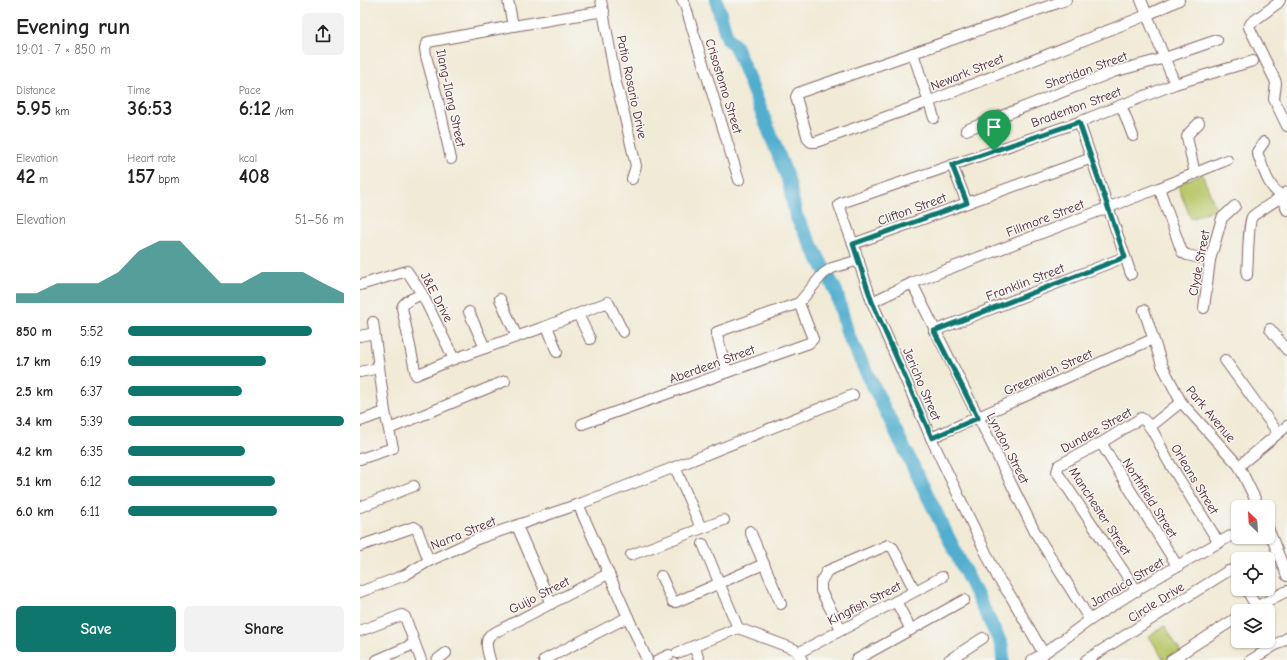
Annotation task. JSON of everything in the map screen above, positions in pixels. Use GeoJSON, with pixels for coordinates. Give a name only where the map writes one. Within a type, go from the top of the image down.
{"type":"FeatureCollection","features":[{"type":"Feature","properties":{"kind":"street"},"geometry":{"type":"LineString","coordinates":[[508,0],[514,26],[604,11]]}},
{"type":"Feature","properties":{"kind":"street","name":"Patio Rosario Drive"},"geometry":{"type":"LineString","coordinates":[[601,0],[616,83],[636,166],[632,178]]}},
{"type":"Feature","properties":{"kind":"street","name":"Crisostomo Street"},"geometry":{"type":"LineString","coordinates":[[682,0],[685,5],[740,180]]}},
{"type":"Feature","properties":{"kind":"street"},"geometry":{"type":"LineString","coordinates":[[934,118],[913,53],[1066,0]]}},
{"type":"Feature","properties":{"kind":"street"},"geometry":{"type":"LineString","coordinates":[[1141,0],[1175,84]]}},
{"type":"Feature","properties":{"kind":"street","name":"Newark Street"},"geometry":{"type":"LineString","coordinates":[[913,53],[798,93],[796,97],[808,139],[811,142],[816,142],[928,102],[1147,15],[1179,0]]}},
{"type":"Feature","properties":{"kind":"street"},"geometry":{"type":"LineString","coordinates":[[1280,0],[1278,4],[1251,23],[1250,27],[1275,80],[1274,99],[1287,126]]}},
{"type":"Feature","properties":{"kind":"street","name":"Ilang-Ilang Street"},"geometry":{"type":"LineString","coordinates":[[451,159],[425,48],[428,42],[514,26]]}},
{"type":"Feature","properties":{"kind":"street","name":"Sheridan Street"},"geometry":{"type":"LineString","coordinates":[[966,130],[1113,72],[1165,58],[1217,40]]}},
{"type":"Feature","properties":{"kind":"street","name":"Bradenton Street"},"geometry":{"type":"LineString","coordinates":[[841,203],[1079,122],[1175,84],[1253,61]]}},
{"type":"Feature","properties":{"kind":"street"},"geometry":{"type":"LineString","coordinates":[[1121,105],[1133,136]]}},
{"type":"Feature","properties":{"kind":"street"},"geometry":{"type":"LineString","coordinates":[[1079,122],[1131,274]]}},
{"type":"Feature","properties":{"kind":"street"},"geometry":{"type":"LineString","coordinates":[[1195,174],[1187,137],[1198,123]]}},
{"type":"Feature","properties":{"kind":"street"},"geometry":{"type":"LineString","coordinates":[[1264,142],[1257,152],[1271,186],[1276,193],[1285,194]]}},
{"type":"Feature","properties":{"kind":"street","name":"Clifton Street"},"geometry":{"type":"LineString","coordinates":[[853,244],[1092,158]]}},
{"type":"Feature","properties":{"kind":"street","name":"Fillmore Street"},"geometry":{"type":"LineString","coordinates":[[872,302],[912,283],[1195,174],[1227,160]]}},
{"type":"Feature","properties":{"kind":"street"},"geometry":{"type":"LineString","coordinates":[[952,165],[967,203]]}},
{"type":"Feature","properties":{"kind":"street"},"geometry":{"type":"LineString","coordinates":[[1159,188],[1182,252],[1210,260]]}},
{"type":"Feature","properties":{"kind":"street"},"geometry":{"type":"LineString","coordinates":[[1285,194],[1287,210]]}},
{"type":"Feature","properties":{"kind":"street"},"geometry":{"type":"LineString","coordinates":[[1247,275],[1249,227],[1252,217],[1285,194]]}},
{"type":"Feature","properties":{"kind":"street","name":"Jericho Street"},"geometry":{"type":"LineString","coordinates":[[841,203],[839,208],[859,260],[872,302],[932,438],[998,578],[1010,595],[1044,654]]}},
{"type":"Feature","properties":{"kind":"street","name":"Clyde Street"},"geometry":{"type":"LineString","coordinates":[[1204,308],[1210,260],[1222,218],[1236,206]]}},
{"type":"Feature","properties":{"kind":"street","name":"Franklin Street"},"geometry":{"type":"LineString","coordinates":[[934,331],[1125,257]]}},
{"type":"Feature","properties":{"kind":"street"},"geometry":{"type":"LineString","coordinates":[[727,372],[717,332],[799,303],[828,271],[859,260]]}},
{"type":"Feature","properties":{"kind":"street","name":"J&E Drive"},"geometry":{"type":"LineString","coordinates":[[360,285],[407,271],[422,294],[454,359]]}},
{"type":"Feature","properties":{"kind":"street","name":"Lyndon Street"},"geometry":{"type":"LineString","coordinates":[[912,283],[934,331],[1035,532],[1090,620]]}},
{"type":"Feature","properties":{"kind":"street"},"geometry":{"type":"LineString","coordinates":[[422,294],[406,302],[402,308],[414,373],[418,375],[454,359],[547,326],[608,302],[624,332]]}},
{"type":"Feature","properties":{"kind":"street"},"geometry":{"type":"LineString","coordinates":[[500,299],[517,337]]}},
{"type":"Feature","properties":{"kind":"street","name":"Aberdeen Street"},"geometry":{"type":"LineString","coordinates":[[582,424],[812,341],[814,339],[799,303]]}},
{"type":"Feature","properties":{"kind":"street","name":"Park Avenue"},"geometry":{"type":"LineString","coordinates":[[1144,310],[1162,365],[1181,402],[1239,466],[1256,500]]}},
{"type":"Feature","properties":{"kind":"street"},"geometry":{"type":"LineString","coordinates":[[469,312],[485,348]]}},
{"type":"Feature","properties":{"kind":"street"},"geometry":{"type":"LineString","coordinates":[[578,314],[590,339]]}},
{"type":"Feature","properties":{"kind":"street"},"geometry":{"type":"LineString","coordinates":[[547,326],[557,352]]}},
{"type":"Feature","properties":{"kind":"street"},"geometry":{"type":"LineString","coordinates":[[360,336],[373,328],[385,412],[392,448],[360,460]]}},
{"type":"Feature","properties":{"kind":"street"},"geometry":{"type":"LineString","coordinates":[[1270,329],[1287,350]]}},
{"type":"Feature","properties":{"kind":"street","name":"Greenwich Street"},"geometry":{"type":"LineString","coordinates":[[932,438],[1153,340]]}},
{"type":"Feature","properties":{"kind":"street"},"geometry":{"type":"LineString","coordinates":[[1225,360],[1278,433]]}},
{"type":"Feature","properties":{"kind":"street"},"geometry":{"type":"LineString","coordinates":[[360,372],[379,368]]}},
{"type":"Feature","properties":{"kind":"street"},"geometry":{"type":"LineString","coordinates":[[389,429],[505,381]]}},
{"type":"Feature","properties":{"kind":"street","name":"Narra Street"},"geometry":{"type":"LineString","coordinates":[[360,592],[405,575],[429,561],[477,539],[578,504],[675,467],[853,395]]}},
{"type":"Feature","properties":{"kind":"street","name":"Dundee Street"},"geometry":{"type":"LineString","coordinates":[[1059,465],[1101,443],[1141,418],[1145,420],[1150,427],[1181,402]]}},
{"type":"Feature","properties":{"kind":"street"},"geometry":{"type":"LineString","coordinates":[[360,421],[385,412]]}},
{"type":"Feature","properties":{"kind":"street"},"geometry":{"type":"LineString","coordinates":[[1239,466],[1287,426]]}},
{"type":"Feature","properties":{"kind":"street","name":"Orleans Street"},"geometry":{"type":"LineString","coordinates":[[1150,427],[1167,459],[1219,543]]}},
{"type":"Feature","properties":{"kind":"street","name":"Northfield Street"},"geometry":{"type":"LineString","coordinates":[[1101,443],[1178,567]]}},
{"type":"Feature","properties":{"kind":"street","name":"Manchester Street"},"geometry":{"type":"LineString","coordinates":[[1059,465],[1057,472],[1060,478],[1137,591]]}},
{"type":"Feature","properties":{"kind":"street"},"geometry":{"type":"LineString","coordinates":[[675,467],[701,528]]}},
{"type":"Feature","properties":{"kind":"street"},"geometry":{"type":"LineString","coordinates":[[360,507],[414,486]]}},
{"type":"Feature","properties":{"kind":"street"},"geometry":{"type":"LineString","coordinates":[[578,504],[647,660]]}},
{"type":"Feature","properties":{"kind":"street"},"geometry":{"type":"LineString","coordinates":[[631,555],[724,520]]}},
{"type":"Feature","properties":{"kind":"street"},"geometry":{"type":"LineString","coordinates":[[517,526],[551,604]]}},
{"type":"Feature","properties":{"kind":"street"},"geometry":{"type":"LineString","coordinates":[[360,546],[414,527],[417,529],[429,561]]}},
{"type":"Feature","properties":{"kind":"street"},"geometry":{"type":"LineString","coordinates":[[750,531],[782,604]]}},
{"type":"Feature","properties":{"kind":"street","name":"Jamaica Street"},"geometry":{"type":"LineString","coordinates":[[1032,660],[1044,654],[1090,620],[1231,536]]}},
{"type":"Feature","properties":{"kind":"street"},"geometry":{"type":"LineString","coordinates":[[703,544],[738,628]]}},
{"type":"Feature","properties":{"kind":"street"},"geometry":{"type":"LineString","coordinates":[[1275,544],[1286,570]]}},
{"type":"Feature","properties":{"kind":"street"},"geometry":{"type":"LineString","coordinates":[[841,629],[821,591],[821,582],[827,571],[891,545],[894,548],[916,591]]}},
{"type":"Feature","properties":{"kind":"street"},"geometry":{"type":"LineString","coordinates":[[661,576],[673,602],[764,564]]}},
{"type":"Feature","properties":{"kind":"street","name":"Circle Drive"},"geometry":{"type":"LineString","coordinates":[[1086,660],[1231,570]]}},
{"type":"Feature","properties":{"kind":"street","name":"Guijo Street"},"geometry":{"type":"LineString","coordinates":[[490,660],[487,639],[490,635],[608,574]]}},
{"type":"Feature","properties":{"kind":"street","name":"Kingfish Street"},"geometry":{"type":"LineString","coordinates":[[800,656],[841,629],[942,577]]}},
{"type":"Feature","properties":{"kind":"street"},"geometry":{"type":"LineString","coordinates":[[1260,604],[1287,591]]}},
{"type":"Feature","properties":{"kind":"street"},"geometry":{"type":"LineString","coordinates":[[856,660],[964,600]]}},
{"type":"Feature","properties":{"kind":"street"},"geometry":{"type":"LineString","coordinates":[[896,601],[911,630]]}},
{"type":"Feature","properties":{"kind":"street"},"geometry":{"type":"LineString","coordinates":[[360,631],[402,615],[405,617],[421,660]]}},
{"type":"Feature","properties":{"kind":"street"},"geometry":{"type":"LineString","coordinates":[[544,660],[628,617]]}},
{"type":"Feature","properties":{"kind":"street"},"geometry":{"type":"LineString","coordinates":[[1171,660],[1231,621]]}},
{"type":"Feature","properties":{"kind":"street"},"geometry":{"type":"LineString","coordinates":[[658,660],[738,628],[794,649],[800,656]]}},
{"type":"Feature","properties":{"kind":"street"},"geometry":{"type":"LineString","coordinates":[[949,660],[984,638]]}},
{"type":"Feature","properties":{"kind":"street"},"geometry":{"type":"LineString","coordinates":[[1251,660],[1287,638]]}},
{"type":"Feature","properties":{"kind":"street"},"geometry":{"type":"LineString","coordinates":[[377,660],[414,644]]}},
{"type":"Feature","properties":{"kind":"street"},"geometry":{"type":"LineString","coordinates":[[694,646],[699,660]]}},
{"type":"Feature","properties":{"kind":"street"},"geometry":{"type":"LineString","coordinates":[[437,660],[446,653]]}},
{"type":"Feature","properties":{"kind":"green space"},"geometry":{"type":"Polygon","coordinates":[[[1202,174],[1216,208],[1191,219],[1177,184],[1202,174]]]}},
{"type":"Feature","properties":{"kind":"green space"},"geometry":{"type":"Polygon","coordinates":[[[1165,626],[1181,653],[1170,660],[1164,660],[1149,636],[1165,626]]]}},
{"type":"Feature","properties":{"kind":"waterway"},"geometry":{"type":"LineString","coordinates":[[716,0],[728,39],[735,46],[788,179],[796,216],[836,291],[848,335],[1002,646],[1003,660]]}},
{"type":"Feature","properties":{"kind":"route"},"geometry":{"type":"LineString","coordinates":[[1079,122],[1125,257],[934,331],[978,418],[932,438],[872,302],[853,244],[967,203],[952,165],[994,151],[1079,122]]}}]}
